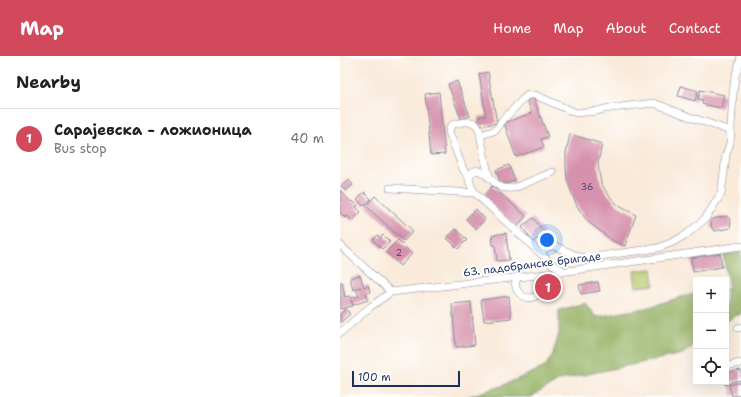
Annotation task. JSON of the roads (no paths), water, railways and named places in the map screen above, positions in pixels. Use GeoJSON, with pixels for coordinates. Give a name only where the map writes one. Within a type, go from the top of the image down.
{"type":"FeatureCollection","features":[{"type":"Feature","properties":{"kind":"street"},"geometry":{"type":"LineString","coordinates":[[541,252],[548,247],[555,246],[579,257],[593,257],[658,248],[687,234],[705,219],[721,194],[724,164],[730,143],[733,94],[741,58],[740,56]]}},
{"type":"Feature","properties":{"kind":"street"},"geometry":{"type":"LineString","coordinates":[[481,135],[496,130],[503,120],[528,95],[535,95],[576,113],[654,103],[731,131]]}},
{"type":"Feature","properties":{"kind":"street"},"geometry":{"type":"LineString","coordinates":[[490,178],[481,135],[476,123],[471,121],[452,125],[449,132],[463,169],[469,178],[470,185],[475,193],[541,252],[552,264],[564,271]]}},
{"type":"Feature","properties":{"kind":"street"},"geometry":{"type":"LineString","coordinates":[[469,178],[471,173],[475,170],[480,171],[501,187],[507,189],[514,188],[553,172]]}},
{"type":"Feature","properties":{"kind":"street"},"geometry":{"type":"LineString","coordinates":[[390,188],[475,193]]}},
{"type":"Feature","properties":{"kind":"street"},"geometry":{"type":"LineString","coordinates":[[340,246],[391,292]]}},
{"type":"Feature","properties":{"kind":"street","name":"63. падобранске бригаде"},"geometry":{"type":"LineString","coordinates":[[340,333],[370,307],[391,292],[554,273],[741,246]]}},
{"type":"Feature","properties":{"kind":"street"},"geometry":{"type":"LineString","coordinates":[[518,277],[514,284],[516,290],[523,296],[531,297],[537,295],[546,281],[554,273]]}},
{"type":"Feature","properties":{"kind":"street"},"geometry":{"type":"LineString","coordinates":[[729,365],[741,363]]}},
{"type":"Feature","properties":{"kind":"place","name":"Сарајевска - ложионица"},"geometry":{"type":"Point","coordinates":[548,287]}}]}
